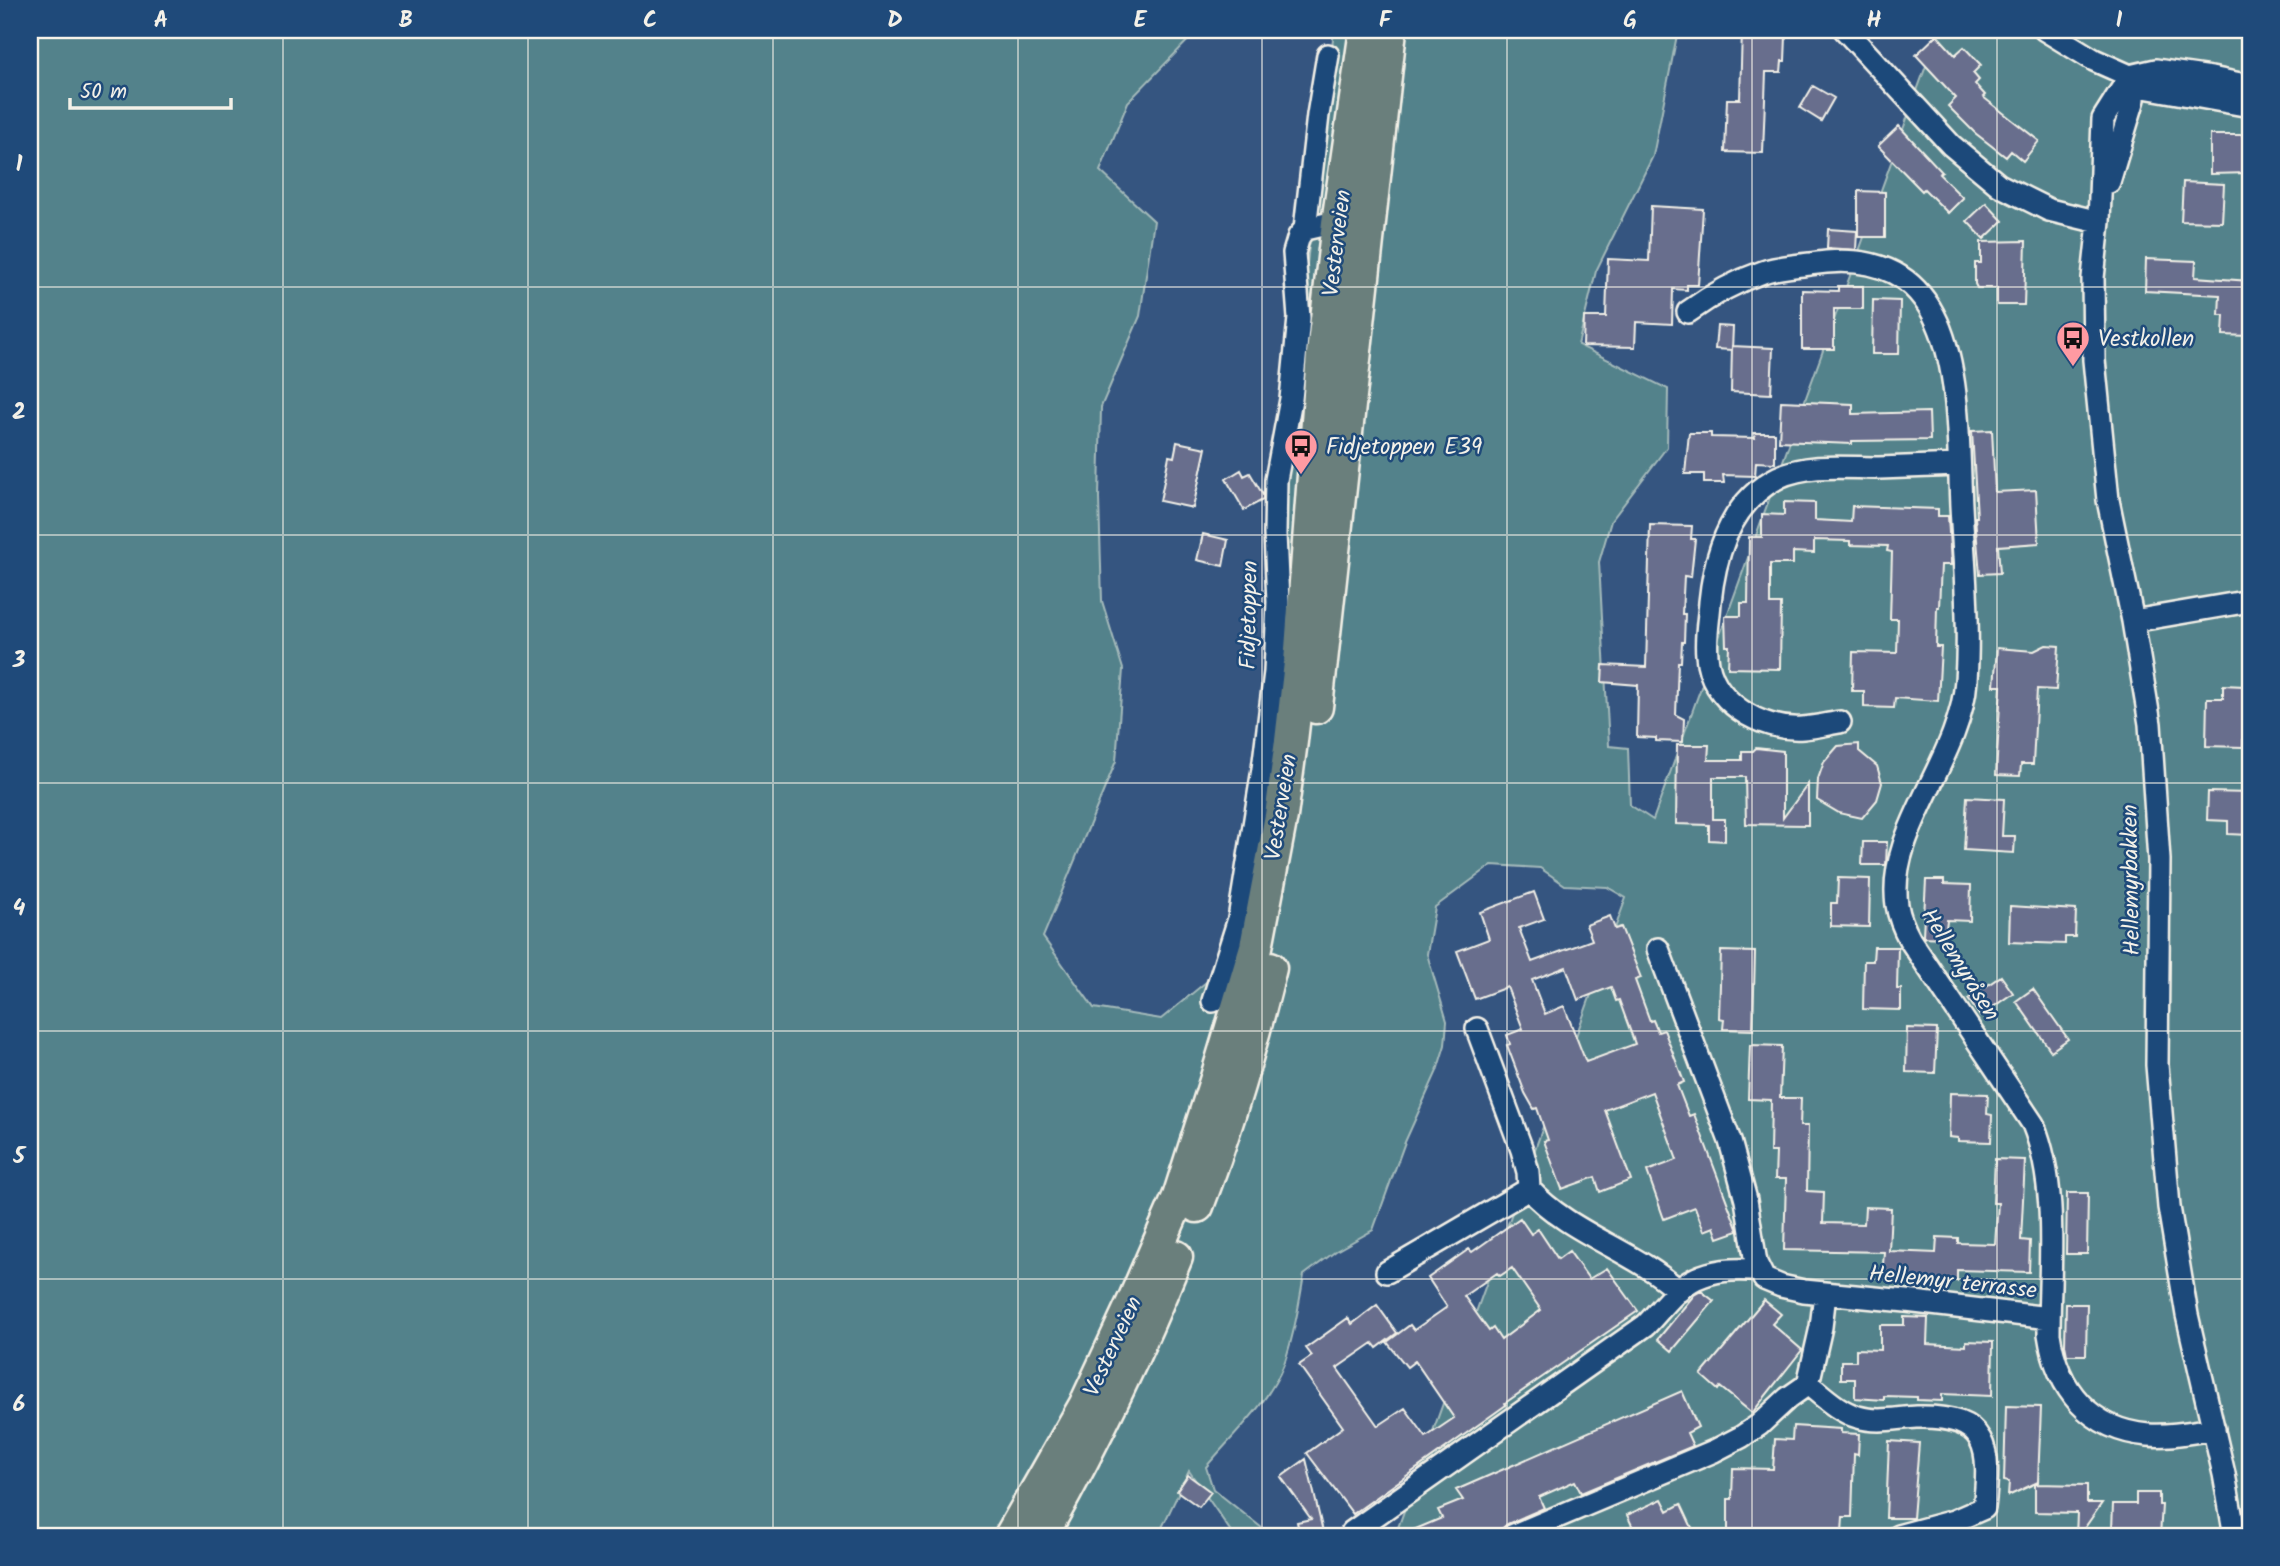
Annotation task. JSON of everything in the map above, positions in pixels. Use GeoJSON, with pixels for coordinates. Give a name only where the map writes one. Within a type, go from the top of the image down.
{"type":"FeatureCollection","features":[{"type":"Feature","properties":{"kind":"highway","name":"Vesterveien"},"geometry":{"type":"LineString","coordinates":[[1011,1536],[1085,1406],[1179,1197],[1256,947],[1281,816],[1293,728],[1323,354],[1338,223],[1366,30]]}},
{"type":"Feature","properties":{"kind":"highway","name":"Vesterveien"},"geometry":{"type":"LineString","coordinates":[[1041,1536],[1099,1429],[1150,1322],[1222,1139],[1255,1030],[1275,951],[1301,818],[1324,649],[1390,30]]}},
{"type":"Feature","properties":{"kind":"street"},"geometry":{"type":"LineString","coordinates":[[1845,30],[1951,145],[1999,185],[2049,210],[2099,222]]}},
{"type":"Feature","properties":{"kind":"street"},"geometry":{"type":"LineString","coordinates":[[2045,30],[2094,60],[2130,76],[2144,87],[2250,106]]}},
{"type":"Feature","properties":{"kind":"street","name":"Fidjetoppen"},"geometry":{"type":"LineString","coordinates":[[1213,1001],[1236,936],[1263,769],[1275,672],[1278,601],[1276,480],[1296,361],[1299,318],[1294,253],[1299,236],[1306,229],[1318,115],[1328,55]]}},
{"type":"Feature","properties":{"kind":"street"},"geometry":{"type":"LineString","coordinates":[[2130,76],[2156,70],[2250,86]]}},
{"type":"Feature","properties":{"kind":"street","name":"Hellemyrbakken"},"geometry":{"type":"LineString","coordinates":[[2130,76],[2103,119],[2091,326],[2108,500],[2149,714],[2159,860],[2157,1028],[2160,1113],[2176,1258],[2235,1536]]}},
{"type":"Feature","properties":{"kind":"street"},"geometry":{"type":"LineString","coordinates":[[1306,229],[1323,223],[1368,227]]}},
{"type":"Feature","properties":{"kind":"street","name":"Hellemyråsen"},"geometry":{"type":"LineString","coordinates":[[1688,312],[1764,271],[1829,261],[1850,261],[1876,266],[1911,285],[1936,317],[1946,342],[1956,394],[1966,603],[1965,699],[1953,740],[1901,853],[1896,885],[1897,906],[1910,940],[2033,1124],[2043,1148],[2048,1172],[2049,1318]]}},
{"type":"Feature","properties":{"kind":"street"},"geometry":{"type":"LineString","coordinates":[[1840,722],[1801,728],[1776,725],[1741,712],[1730,703],[1716,684],[1707,656],[1707,640],[1716,562],[1725,533],[1737,513],[1757,492],[1777,478],[1793,472],[1826,468],[1959,465]]}},
{"type":"Feature","properties":{"kind":"street"},"geometry":{"type":"LineString","coordinates":[[2133,621],[2250,601]]}},
{"type":"Feature","properties":{"kind":"street"},"geometry":{"type":"LineString","coordinates":[[1658,949],[1730,1141],[1746,1200],[1760,1271]]}},
{"type":"Feature","properties":{"kind":"street"},"geometry":{"type":"LineString","coordinates":[[1477,1029],[1522,1150],[1529,1189],[1556,1213],[1655,1270],[1679,1291]]}},
{"type":"Feature","properties":{"kind":"street"},"geometry":{"type":"LineString","coordinates":[[1387,1272],[1529,1189]]}},
{"type":"Feature","properties":{"kind":"street","name":"Hellemyr terrasse"},"geometry":{"type":"LineString","coordinates":[[1352,1532],[1542,1401],[1646,1325],[1683,1286],[1713,1272],[1740,1269],[1760,1271],[1764,1279],[1781,1286],[1825,1294],[2049,1318],[2052,1354],[2061,1380],[2088,1412],[2111,1425],[2150,1436],[2214,1429]]}},
{"type":"Feature","properties":{"kind":"street"},"geometry":{"type":"LineString","coordinates":[[1512,1536],[1732,1442],[1759,1425],[1808,1384],[1821,1327],[1825,1294]]}},
{"type":"Feature","properties":{"kind":"street"},"geometry":{"type":"LineString","coordinates":[[1808,1384],[1855,1417],[1881,1420],[1946,1418],[1977,1432],[1984,1444],[1988,1466],[1984,1508],[1945,1524],[1899,1536]]}},
{"type":"Feature","properties":{"kind":"green space"},"geometry":{"type":"Polygon","coordinates":[[[30,30],[1198,30],[1128,102],[1100,171],[1154,221],[1140,316],[1101,407],[1099,498],[1102,601],[1123,669],[1116,761],[1043,937],[1094,1008],[1161,1019],[1211,978],[1245,856],[1264,737],[1281,488],[1334,30],[1678,30],[1653,156],[1596,271],[1578,345],[1668,389],[1667,447],[1611,521],[1599,562],[1609,746],[1628,748],[1630,805],[1653,820],[1939,30],[2250,30],[2250,1536],[1395,1536],[1626,898],[1607,887],[1565,885],[1540,868],[1492,865],[1435,907],[1427,954],[1447,1021],[1445,1045],[1373,1230],[1336,1251],[1304,1275],[1291,1342],[1277,1378],[1260,1406],[1206,1467],[1213,1489],[1272,1536],[1234,1536],[1189,1471],[1158,1536],[30,1536],[30,30]]]}},
{"type":"Feature","properties":{"kind":"building"},"geometry":{"type":"Polygon","coordinates":[[[1742,30],[1783,30],[1783,36],[1786,36],[1785,61],[1782,61],[1781,72],[1766,72],[1763,153],[1725,152],[1727,99],[1740,99],[1742,30]]]}},
{"type":"Feature","properties":{"kind":"building"},"geometry":{"type":"Polygon","coordinates":[[[1937,35],[1955,55],[1964,47],[1981,65],[1973,73],[1979,80],[1975,84],[1985,95],[1983,97],[2039,141],[2023,161],[2011,151],[2006,157],[1975,133],[1948,106],[1956,98],[1916,55],[1937,35]]]}},
{"type":"Feature","properties":{"kind":"building"},"geometry":{"type":"Polygon","coordinates":[[[1813,86],[1834,98],[1821,121],[1800,108],[1813,86]]]}},
{"type":"Feature","properties":{"kind":"building"},"geometry":{"type":"Polygon","coordinates":[[[1899,126],[1963,198],[1948,213],[1878,146],[1899,126]]]}},
{"type":"Feature","properties":{"kind":"building"},"geometry":{"type":"Polygon","coordinates":[[[2210,135],[2243,135],[2243,142],[2250,142],[2250,173],[2210,174],[2210,135]]]}},
{"type":"Feature","properties":{"kind":"building"},"geometry":{"type":"Polygon","coordinates":[[[2183,182],[2224,184],[2222,222],[2181,221],[2183,182]]]}},
{"type":"Feature","properties":{"kind":"building"},"geometry":{"type":"Polygon","coordinates":[[[1858,191],[1885,192],[1885,237],[1858,237],[1858,191]]]}},
{"type":"Feature","properties":{"kind":"building"},"geometry":{"type":"Polygon","coordinates":[[[1986,203],[2003,221],[1984,239],[1967,221],[1986,203]]]}},
{"type":"Feature","properties":{"kind":"building"},"geometry":{"type":"Polygon","coordinates":[[[1651,206],[1703,209],[1698,285],[1687,285],[1687,290],[1673,289],[1672,324],[1636,322],[1635,347],[1583,346],[1584,317],[1606,317],[1608,259],[1649,261],[1651,206]]]}},
{"type":"Feature","properties":{"kind":"building"},"geometry":{"type":"Polygon","coordinates":[[[1828,229],[1857,231],[1856,250],[1827,248],[1828,229]]]}},
{"type":"Feature","properties":{"kind":"building"},"geometry":{"type":"Polygon","coordinates":[[[2026,241],[2024,305],[1997,305],[1997,288],[1977,288],[1975,284],[1975,263],[1981,263],[1981,242],[2026,241]]]}},
{"type":"Feature","properties":{"kind":"building"},"geometry":{"type":"Polygon","coordinates":[[[2146,259],[2196,261],[2195,277],[2250,281],[2248,336],[2223,335],[2224,315],[2219,315],[2220,295],[2145,291],[2146,259]]]}},
{"type":"Feature","properties":{"kind":"building"},"geometry":{"type":"Polygon","coordinates":[[[1838,286],[1863,286],[1863,309],[1834,309],[1834,349],[1802,349],[1802,290],[1838,291],[1838,286]]]}},
{"type":"Feature","properties":{"kind":"building"},"geometry":{"type":"Polygon","coordinates":[[[1873,300],[1900,301],[1899,354],[1872,354],[1873,300]]]}},
{"type":"Feature","properties":{"kind":"building"},"geometry":{"type":"Polygon","coordinates":[[[1717,326],[1733,327],[1732,350],[1715,349],[1717,326]]]}},
{"type":"Feature","properties":{"kind":"building"},"geometry":{"type":"Polygon","coordinates":[[[1732,346],[1773,348],[1771,394],[1731,392],[1732,346]]]}},
{"type":"Feature","properties":{"kind":"building"},"geometry":{"type":"Polygon","coordinates":[[[1781,401],[1853,404],[1853,414],[1929,412],[1930,440],[1852,441],[1852,444],[1779,441],[1781,401]]]}},
{"type":"Feature","properties":{"kind":"building"},"geometry":{"type":"Polygon","coordinates":[[[1992,430],[1995,492],[2036,490],[2039,543],[1998,546],[2000,573],[1980,574],[1972,431],[1992,430]]]}},
{"type":"Feature","properties":{"kind":"building"},"geometry":{"type":"Polygon","coordinates":[[[1689,433],[1711,433],[1711,437],[1755,438],[1754,433],[1775,433],[1775,463],[1756,462],[1755,476],[1723,475],[1724,483],[1704,483],[1704,474],[1685,474],[1689,433]]]}},
{"type":"Feature","properties":{"kind":"building"},"geometry":{"type":"Polygon","coordinates":[[[1177,442],[1206,448],[1193,508],[1160,501],[1169,456],[1174,457],[1177,442]]]}},
{"type":"Feature","properties":{"kind":"building"},"geometry":{"type":"Polygon","coordinates":[[[1241,470],[1244,476],[1250,473],[1263,495],[1263,500],[1244,510],[1226,479],[1241,470]]]}},
{"type":"Feature","properties":{"kind":"building"},"geometry":{"type":"Polygon","coordinates":[[[1784,502],[1815,503],[1815,520],[1851,522],[1852,506],[1938,509],[1938,516],[1948,516],[1951,565],[1941,565],[1937,607],[1936,647],[1941,647],[1938,701],[1895,698],[1894,708],[1864,707],[1864,691],[1852,691],[1853,652],[1897,653],[1898,619],[1890,619],[1892,552],[1887,551],[1888,546],[1814,540],[1814,553],[1793,552],[1793,564],[1770,564],[1770,604],[1781,604],[1780,669],[1728,668],[1729,646],[1726,646],[1725,616],[1741,616],[1741,603],[1748,603],[1749,537],[1762,537],[1762,514],[1784,515],[1784,502]]]}},
{"type":"Feature","properties":{"kind":"building"},"geometry":{"type":"Polygon","coordinates":[[[1650,525],[1692,526],[1691,539],[1695,539],[1691,577],[1684,576],[1684,642],[1681,662],[1678,662],[1676,715],[1684,719],[1683,742],[1637,737],[1638,685],[1602,682],[1603,665],[1646,667],[1650,525]]]}},
{"type":"Feature","properties":{"kind":"building"},"geometry":{"type":"Polygon","coordinates":[[[1203,534],[1228,540],[1223,566],[1197,560],[1203,534]]]}},
{"type":"Feature","properties":{"kind":"building"},"geometry":{"type":"Polygon","coordinates":[[[2046,645],[2059,646],[2056,690],[2037,689],[2033,764],[2021,764],[2020,776],[1996,775],[2001,686],[1994,686],[1997,648],[2034,651],[2046,645]]]}},
{"type":"Feature","properties":{"kind":"building"},"geometry":{"type":"Polygon","coordinates":[[[2223,685],[2244,686],[2243,747],[2206,746],[2207,698],[2223,698],[2223,685]]]}},
{"type":"Feature","properties":{"kind":"building"},"geometry":{"type":"Polygon","coordinates":[[[1859,744],[1859,751],[1877,766],[1882,783],[1877,800],[1862,818],[1839,813],[1817,800],[1818,779],[1824,762],[1838,746],[1859,744]]]}},
{"type":"Feature","properties":{"kind":"building"},"geometry":{"type":"Polygon","coordinates":[[[1677,745],[1709,745],[1708,760],[1742,760],[1742,751],[1753,751],[1756,748],[1783,751],[1783,818],[1808,784],[1808,825],[1746,824],[1745,777],[1713,777],[1713,819],[1725,819],[1725,841],[1709,840],[1709,825],[1676,824],[1677,745]]]}},
{"type":"Feature","properties":{"kind":"building"},"geometry":{"type":"Polygon","coordinates":[[[2208,792],[2250,793],[2250,835],[2228,834],[2228,821],[2207,820],[2208,792]]]}},
{"type":"Feature","properties":{"kind":"building"},"geometry":{"type":"Polygon","coordinates":[[[1967,797],[2004,799],[2002,836],[2015,836],[2014,853],[1964,850],[1967,797]]]}},
{"type":"Feature","properties":{"kind":"building"},"geometry":{"type":"Polygon","coordinates":[[[1863,842],[1887,842],[1886,865],[1862,865],[1863,842]]]}},
{"type":"Feature","properties":{"kind":"building"},"geometry":{"type":"Polygon","coordinates":[[[1838,878],[1870,879],[1869,927],[1831,926],[1831,903],[1837,903],[1838,878]]]}},
{"type":"Feature","properties":{"kind":"building"},"geometry":{"type":"Polygon","coordinates":[[[1926,880],[1971,885],[1970,921],[1947,920],[1946,928],[1942,928],[1942,938],[1923,935],[1926,880]]]}},
{"type":"Feature","properties":{"kind":"building"},"geometry":{"type":"Polygon","coordinates":[[[1534,892],[1544,919],[1519,928],[1532,962],[1592,940],[1586,925],[1610,916],[1615,929],[1621,927],[1641,978],[1635,980],[1650,1021],[1653,1020],[1658,1032],[1664,1030],[1684,1082],[1677,1085],[1689,1116],[1694,1114],[1738,1231],[1718,1238],[1714,1227],[1704,1231],[1695,1207],[1664,1219],[1647,1171],[1677,1160],[1652,1092],[1605,1110],[1631,1180],[1600,1192],[1595,1177],[1562,1189],[1544,1141],[1548,1140],[1537,1108],[1534,1109],[1525,1093],[1507,1045],[1510,1044],[1507,1035],[1523,1029],[1507,987],[1475,999],[1457,951],[1489,939],[1480,912],[1534,892]],[[1566,967],[1532,980],[1545,1014],[1564,1006],[1586,1062],[1635,1044],[1619,1000],[1616,1001],[1611,987],[1578,1000],[1566,967]]]}},
{"type":"Feature","properties":{"kind":"building"},"geometry":{"type":"Polygon","coordinates":[[[2010,906],[2076,910],[2075,937],[2065,937],[2065,944],[2009,942],[2010,906]]]}},
{"type":"Feature","properties":{"kind":"building"},"geometry":{"type":"Polygon","coordinates":[[[1874,947],[1898,947],[1897,989],[1901,989],[1901,1010],[1863,1009],[1864,961],[1873,961],[1874,947]]]}},
{"type":"Feature","properties":{"kind":"building"},"geometry":{"type":"Polygon","coordinates":[[[1721,951],[1755,952],[1753,1030],[1723,1029],[1724,1019],[1719,1018],[1721,951]]]}},
{"type":"Feature","properties":{"kind":"building"},"geometry":{"type":"Polygon","coordinates":[[[2001,976],[2013,993],[1980,1016],[1968,999],[2001,976]]]}},
{"type":"Feature","properties":{"kind":"building"},"geometry":{"type":"Polygon","coordinates":[[[2033,989],[2068,1039],[2051,1051],[2016,1001],[2033,989]]]}},
{"type":"Feature","properties":{"kind":"building"},"geometry":{"type":"Polygon","coordinates":[[[1907,1028],[1937,1029],[1935,1073],[1906,1072],[1907,1028]]]}},
{"type":"Feature","properties":{"kind":"building"},"geometry":{"type":"Polygon","coordinates":[[[1750,1045],[1782,1046],[1780,1098],[1801,1098],[1800,1126],[1808,1126],[1807,1191],[1824,1192],[1823,1223],[1864,1224],[1865,1207],[1891,1208],[1889,1251],[1936,1253],[1937,1237],[1958,1238],[1958,1243],[1995,1244],[1998,1203],[1993,1203],[1995,1159],[2025,1160],[2021,1240],[2030,1241],[2029,1272],[1957,1270],[1957,1281],[1882,1277],[1884,1252],[1784,1250],[1786,1179],[1775,1179],[1776,1152],[1770,1152],[1771,1100],[1748,1099],[1750,1045]]]}},
{"type":"Feature","properties":{"kind":"building"},"geometry":{"type":"Polygon","coordinates":[[[1950,1093],[1988,1094],[1987,1114],[1992,1115],[1991,1142],[1958,1141],[1958,1138],[1949,1137],[1950,1093]]]}},
{"type":"Feature","properties":{"kind":"building"},"geometry":{"type":"Polygon","coordinates":[[[2067,1193],[2088,1193],[2087,1254],[2066,1254],[2067,1193]]]}},
{"type":"Feature","properties":{"kind":"building"},"geometry":{"type":"Polygon","coordinates":[[[1520,1218],[1531,1234],[1538,1229],[1558,1259],[1569,1251],[1589,1279],[1607,1268],[1638,1311],[1505,1403],[1506,1405],[1353,1514],[1307,1453],[1343,1427],[1299,1365],[1312,1356],[1306,1348],[1348,1318],[1352,1324],[1377,1305],[1397,1333],[1377,1348],[1373,1343],[1337,1368],[1378,1426],[1405,1408],[1426,1437],[1454,1418],[1415,1361],[1407,1367],[1387,1342],[1410,1325],[1414,1330],[1447,1307],[1428,1278],[1469,1249],[1472,1252],[1520,1218]],[[1512,1268],[1500,1276],[1497,1273],[1464,1296],[1489,1331],[1493,1328],[1501,1340],[1541,1310],[1512,1268]]]}},
{"type":"Feature","properties":{"kind":"building"},"geometry":{"type":"Polygon","coordinates":[[[1701,1291],[1714,1301],[1672,1351],[1658,1339],[1694,1295],[1701,1291]]]}},
{"type":"Feature","properties":{"kind":"building"},"geometry":{"type":"Polygon","coordinates":[[[1764,1300],[1781,1314],[1772,1324],[1802,1350],[1752,1413],[1701,1375],[1764,1300]]]}},
{"type":"Feature","properties":{"kind":"building"},"geometry":{"type":"Polygon","coordinates":[[[2066,1304],[2087,1304],[2086,1355],[2067,1355],[2066,1304]]]}},
{"type":"Feature","properties":{"kind":"building"},"geometry":{"type":"Polygon","coordinates":[[[1904,1317],[1928,1318],[1927,1344],[1966,1346],[1966,1341],[1993,1342],[1992,1396],[1942,1394],[1942,1401],[1917,1400],[1917,1397],[1884,1396],[1884,1400],[1855,1398],[1855,1379],[1841,1379],[1841,1361],[1856,1361],[1856,1349],[1880,1350],[1880,1325],[1904,1325],[1904,1317]]]}},
{"type":"Feature","properties":{"kind":"building"},"geometry":{"type":"Polygon","coordinates":[[[1682,1391],[1698,1427],[1687,1433],[1693,1446],[1581,1493],[1575,1481],[1539,1497],[1544,1508],[1507,1524],[1500,1531],[1488,1536],[1399,1536],[1442,1518],[1438,1510],[1463,1500],[1456,1490],[1682,1391]]]}},
{"type":"Feature","properties":{"kind":"building"},"geometry":{"type":"Polygon","coordinates":[[[2006,1406],[2041,1407],[2038,1482],[2008,1496],[2009,1482],[2004,1481],[2006,1406]]]}},
{"type":"Feature","properties":{"kind":"building"},"geometry":{"type":"Polygon","coordinates":[[[1793,1426],[1841,1429],[1841,1433],[1859,1434],[1858,1455],[1854,1454],[1852,1517],[1843,1517],[1842,1533],[1762,1529],[1762,1532],[1728,1531],[1728,1499],[1732,1499],[1733,1468],[1773,1469],[1775,1439],[1792,1440],[1793,1426]]]}},
{"type":"Feature","properties":{"kind":"building"},"geometry":{"type":"Polygon","coordinates":[[[1889,1441],[1919,1443],[1913,1518],[1886,1518],[1889,1441]]]}},
{"type":"Feature","properties":{"kind":"building"},"geometry":{"type":"Polygon","coordinates":[[[1306,1459],[1324,1536],[1300,1536],[1297,1522],[1311,1519],[1281,1477],[1306,1459]]]}},
{"type":"Feature","properties":{"kind":"building"},"geometry":{"type":"Polygon","coordinates":[[[1188,1475],[1211,1492],[1199,1507],[1177,1491],[1188,1475]]]}},
{"type":"Feature","properties":{"kind":"building"},"geometry":{"type":"Polygon","coordinates":[[[2035,1484],[2087,1485],[2087,1503],[2102,1503],[2079,1536],[2076,1536],[2077,1513],[2035,1512],[2035,1484]]]}},
{"type":"Feature","properties":{"kind":"building"},"geometry":{"type":"Polygon","coordinates":[[[2136,1493],[2159,1493],[2159,1505],[2162,1505],[2160,1536],[2140,1536],[2140,1531],[2112,1530],[2113,1504],[2136,1504],[2136,1493]]]}},
{"type":"Feature","properties":{"kind":"building"},"geometry":{"type":"Polygon","coordinates":[[[1662,1499],[1668,1511],[1681,1504],[1694,1532],[1685,1536],[1637,1536],[1627,1515],[1662,1499]]]}},
{"type":"Feature","properties":{"kind":"place","name":"Vestkollen"},"geometry":{"type":"Point","coordinates":[2073,368]}},
{"type":"Feature","properties":{"kind":"place","name":"Fidjetoppen E39"},"geometry":{"type":"Point","coordinates":[1301,476]}}]}
